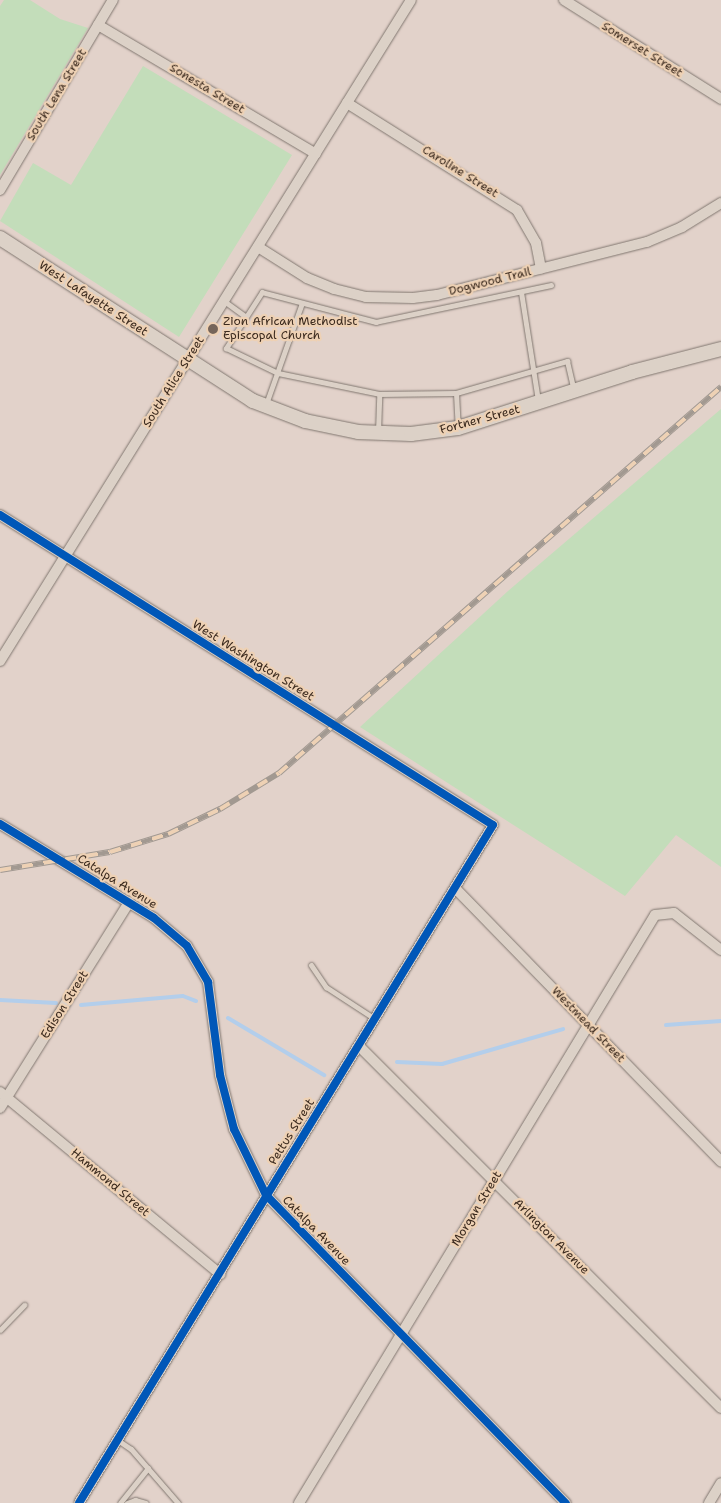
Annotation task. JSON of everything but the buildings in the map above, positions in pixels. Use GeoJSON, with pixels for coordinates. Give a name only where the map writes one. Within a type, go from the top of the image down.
{"type":"FeatureCollection","features":[{"type":"Feature","properties":{"kind":"street","name":"South Lena Street"},"geometry":{"type":"LineString","coordinates":[[0,190],[113,0]]}},
{"type":"Feature","properties":{"kind":"street","name":"South Alice Street"},"geometry":{"type":"LineString","coordinates":[[0,661],[3,649],[66,556],[410,0]]}},
{"type":"Feature","properties":{"kind":"street","name":"Somerset Street"},"geometry":{"type":"LineString","coordinates":[[564,0],[721,99]]}},
{"type":"Feature","properties":{"kind":"street","name":"Sonesta Street"},"geometry":{"type":"LineString","coordinates":[[98,25],[316,154]]}},
{"type":"Feature","properties":{"kind":"street","name":"Caroline Street"},"geometry":{"type":"LineString","coordinates":[[347,103],[517,210],[536,243],[541,269]]}},
{"type":"Feature","properties":{"kind":"street","name":"Dogwood Trail"},"geometry":{"type":"LineString","coordinates":[[258,247],[307,278],[334,289],[390,299],[437,295],[647,242],[682,227],[721,204]]}},
{"type":"Feature","properties":{"kind":"street","name":"West Lafayette Street"},"geometry":{"type":"LineString","coordinates":[[0,238],[187,361]]}},
{"type":"Feature","properties":{"kind":"street","name":"Fortner Street"},"geometry":{"type":"LineString","coordinates":[[187,361],[265,406],[305,421],[378,433],[412,434],[458,428],[574,391],[721,349]]}},
{"type":"Feature","properties":{"kind":"street","name":"West Washington Street"},"geometry":{"type":"LineString","coordinates":[[0,515],[493,825]]}},
{"type":"Feature","properties":{"kind":"street","name":"Catalpa Avenue"},"geometry":{"type":"LineString","coordinates":[[0,824],[129,902],[173,932],[187,946],[203,971],[212,1002],[226,1104],[243,1151],[266,1195],[566,1503]]}},
{"type":"Feature","properties":{"kind":"street","name":"Pettus Street"},"geometry":{"type":"LineString","coordinates":[[79,1503],[119,1441],[266,1195],[493,825]]}},
{"type":"Feature","properties":{"kind":"street","name":"Westmead Street"},"geometry":{"type":"LineString","coordinates":[[455,888],[721,1162]]}},
{"type":"Feature","properties":{"kind":"street","name":"Edison Street"},"geometry":{"type":"LineString","coordinates":[[0,1108],[4,1095],[129,902]]}},
{"type":"Feature","properties":{"kind":"street","name":"Morgan Street"},"geometry":{"type":"LineString","coordinates":[[299,1503],[655,915],[674,913],[721,950]]}},
{"type":"Feature","properties":{"kind":"street","name":"Arlington Avenue"},"geometry":{"type":"LineString","coordinates":[[359,1046],[721,1408]]}},
{"type":"Feature","properties":{"kind":"street","name":"Hammond Street"},"geometry":{"type":"LineString","coordinates":[[4,1095],[220,1274]]}},
{"type":"Feature","properties":{"kind":"street"},"geometry":{"type":"LineString","coordinates":[[708,1503],[721,1483]]}},
{"type":"Feature","properties":{"kind":"lane"},"geometry":{"type":"LineString","coordinates":[[551,285],[376,322],[262,292],[226,348],[278,373],[380,394],[456,393],[567,362],[574,391]]}},
{"type":"Feature","properties":{"kind":"lane"},"geometry":{"type":"LineString","coordinates":[[521,292],[538,403]]}},
{"type":"Feature","properties":{"kind":"lane"},"geometry":{"type":"LineString","coordinates":[[224,301],[246,317]]}},
{"type":"Feature","properties":{"kind":"lane"},"geometry":{"type":"LineString","coordinates":[[265,406],[302,303]]}},
{"type":"Feature","properties":{"kind":"lane"},"geometry":{"type":"LineString","coordinates":[[456,393],[458,428]]}},
{"type":"Feature","properties":{"kind":"lane"},"geometry":{"type":"LineString","coordinates":[[378,433],[380,394]]}},
{"type":"Feature","properties":{"kind":"lane"},"geometry":{"type":"LineString","coordinates":[[311,965],[326,987],[375,1019]]}},
{"type":"Feature","properties":{"kind":"lane"},"geometry":{"type":"LineString","coordinates":[[0,1330],[24,1305]]}},
{"type":"Feature","properties":{"kind":"lane"},"geometry":{"type":"LineString","coordinates":[[119,1441],[148,1468],[178,1503]]}},
{"type":"Feature","properties":{"kind":"lane"},"geometry":{"type":"LineString","coordinates":[[120,1503],[148,1468]]}},
{"type":"Feature","properties":{"kind":"lane"},"geometry":{"type":"LineString","coordinates":[[127,1503],[135,1500],[146,1503]]}},
{"type":"Feature","properties":{"kind":"green space"},"geometry":{"type":"Polygon","coordinates":[[[4,0],[30,0],[60,19],[88,28],[0,175],[0,6],[4,0]]]}},
{"type":"Feature","properties":{"kind":"green space"},"geometry":{"type":"Polygon","coordinates":[[[143,66],[292,155],[179,337],[0,221],[33,163],[71,185],[143,66]]]}},
{"type":"Feature","properties":{"kind":"green space"},"geometry":{"type":"Polygon","coordinates":[[[721,409],[721,867],[676,835],[625,896],[360,727],[508,591],[721,409]]]}},
{"type":"Feature","properties":{"kind":"waterway"},"geometry":{"type":"LineString","coordinates":[[81,1005],[183,996],[196,1001]]}},
{"type":"Feature","properties":{"kind":"waterway"},"geometry":{"type":"LineString","coordinates":[[0,1000],[56,1003]]}},
{"type":"Feature","properties":{"kind":"waterway"},"geometry":{"type":"LineString","coordinates":[[228,1018],[324,1075]]}},
{"type":"Feature","properties":{"kind":"waterway"},"geometry":{"type":"LineString","coordinates":[[666,1025],[721,1021]]}},
{"type":"Feature","properties":{"kind":"waterway"},"geometry":{"type":"LineString","coordinates":[[397,1062],[442,1064],[563,1029]]}},
{"type":"Feature","properties":{"kind":"railway"},"geometry":{"type":"LineString","coordinates":[[0,870],[110,852],[168,834],[220,809],[279,773],[721,387]]}},
{"type":"Feature","properties":{"kind":"cycle path"},"geometry":{"type":"LineString","coordinates":[[0,515],[493,825],[79,1503]]}},
{"type":"Feature","properties":{"kind":"cycle path"},"geometry":{"type":"LineString","coordinates":[[0,824],[154,918],[187,946],[208,982],[220,1075],[234,1129],[266,1195],[566,1503]]}},
{"type":"Feature","properties":{"kind":"place","name":"Zion African Methodist Episcopal Church"},"geometry":{"type":"Point","coordinates":[213,329]}}]}
